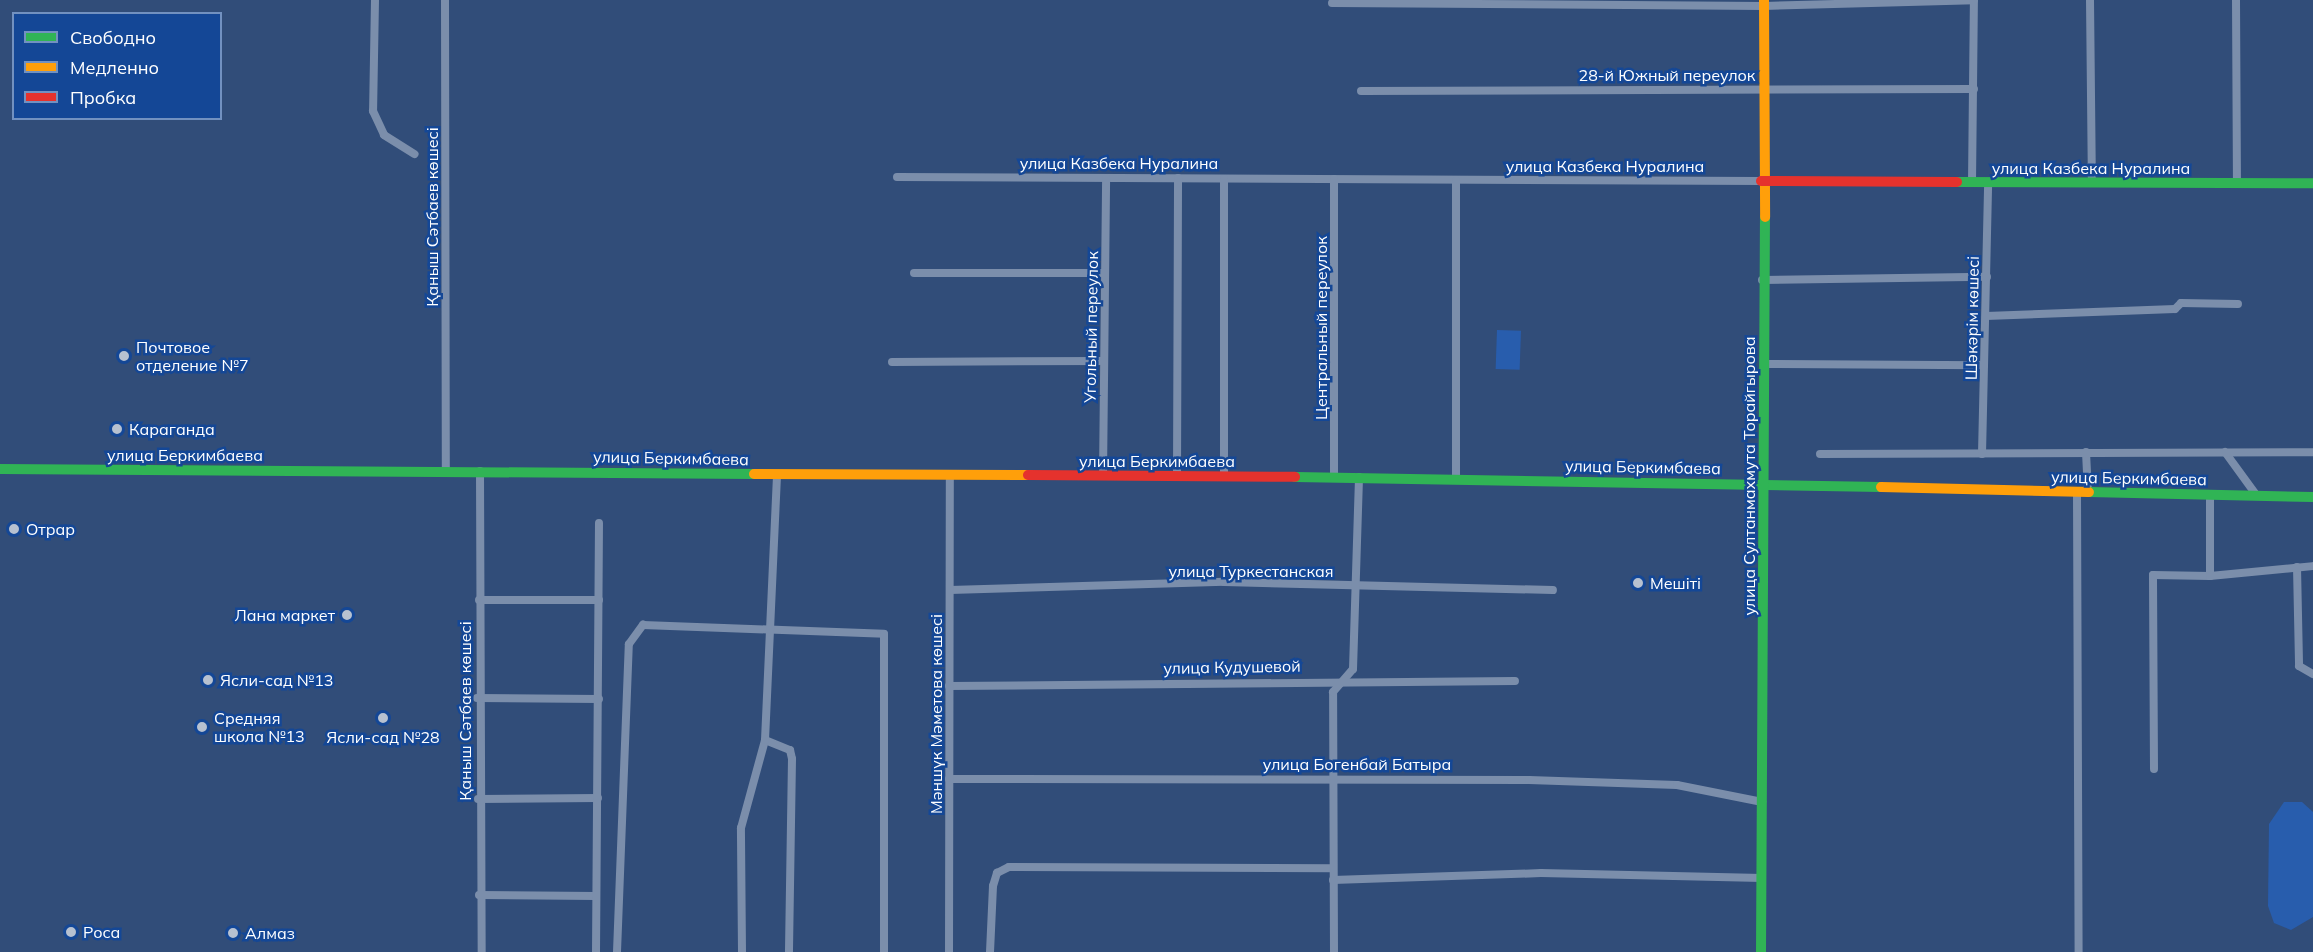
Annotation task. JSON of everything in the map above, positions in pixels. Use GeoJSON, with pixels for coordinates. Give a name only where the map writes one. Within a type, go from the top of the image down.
{"type":"FeatureCollection","features":[{"type":"Feature","properties":{"kind":"street"},"geometry":{"type":"LineString","coordinates":[[375,0],[375,118],[384,135],[414,154]]}},
{"type":"Feature","properties":{"kind":"street","name":"Қаныш Сәтбаев көшесі"},"geometry":{"type":"LineString","coordinates":[[445,0],[446,471]]}},
{"type":"Feature","properties":{"kind":"street"},"geometry":{"type":"LineString","coordinates":[[1332,3],[1764,3],[1974,0],[1972,183]]}},
{"type":"Feature","properties":{"kind":"street"},"geometry":{"type":"LineString","coordinates":[[2090,0],[2092,183]]}},
{"type":"Feature","properties":{"kind":"street"},"geometry":{"type":"LineString","coordinates":[[2236,0],[2237,183]]}},
{"type":"Feature","properties":{"kind":"street","name":"улица Султанмахмута Торайгырова"},"geometry":{"type":"LineString","coordinates":[[1761,952],[1767,485],[1761,181],[1764,3]]}},
{"type":"Feature","properties":{"kind":"street","name":"28-й Южный переулок"},"geometry":{"type":"LineString","coordinates":[[1361,91],[1974,89]]}},
{"type":"Feature","properties":{"kind":"street","name":"улица Казбека Нуралина"},"geometry":{"type":"LineString","coordinates":[[897,177],[2313,183]]}},
{"type":"Feature","properties":{"kind":"street","name":"Угольный переулок"},"geometry":{"type":"LineString","coordinates":[[1103,476],[1106,178]]}},
{"type":"Feature","properties":{"kind":"street"},"geometry":{"type":"LineString","coordinates":[[1176,476],[1178,178]]}},
{"type":"Feature","properties":{"kind":"street"},"geometry":{"type":"LineString","coordinates":[[1224,179],[1224,476]]}},
{"type":"Feature","properties":{"kind":"street","name":"Центральный переулок"},"geometry":{"type":"LineString","coordinates":[[1334,179],[1334,476]]}},
{"type":"Feature","properties":{"kind":"street"},"geometry":{"type":"LineString","coordinates":[[1456,181],[1456,478]]}},
{"type":"Feature","properties":{"kind":"street","name":"Шәкәрім көшесі"},"geometry":{"type":"LineString","coordinates":[[1982,454],[1988,183]]}},
{"type":"Feature","properties":{"kind":"street"},"geometry":{"type":"LineString","coordinates":[[914,273],[1105,273]]}},
{"type":"Feature","properties":{"kind":"street"},"geometry":{"type":"LineString","coordinates":[[1762,280],[1987,278]]}},
{"type":"Feature","properties":{"kind":"street"},"geometry":{"type":"LineString","coordinates":[[1986,316],[2175,309],[2181,303],[2238,304]]}},
{"type":"Feature","properties":{"kind":"street"},"geometry":{"type":"LineString","coordinates":[[892,362],[1104,361]]}},
{"type":"Feature","properties":{"kind":"street"},"geometry":{"type":"LineString","coordinates":[[1764,364],[1984,365]]}},
{"type":"Feature","properties":{"kind":"street"},"geometry":{"type":"LineString","coordinates":[[2079,952],[2083,493],[2086,452]]}},
{"type":"Feature","properties":{"kind":"street"},"geometry":{"type":"LineString","coordinates":[[2225,452],[2257,496]]}},
{"type":"Feature","properties":{"kind":"street"},"geometry":{"type":"LineString","coordinates":[[1820,454],[2313,452]]}},
{"type":"Feature","properties":{"kind":"street","name":"улица Беркимбаева"},"geometry":{"type":"LineString","coordinates":[[0,469],[950,476],[1334,476],[2313,497]]}},
{"type":"Feature","properties":{"kind":"street","name":"Қаныш Сәтбаев көшесі"},"geometry":{"type":"LineString","coordinates":[[480,471],[477,698],[479,895],[482,952]]}},
{"type":"Feature","properties":{"kind":"street"},"geometry":{"type":"LineString","coordinates":[[742,952],[741,828],[765,740],[773,627],[777,474]]}},
{"type":"Feature","properties":{"kind":"street","name":"Мәншүк Мәметова көшесі"},"geometry":{"type":"LineString","coordinates":[[949,952],[950,476]]}},
{"type":"Feature","properties":{"kind":"street"},"geometry":{"type":"LineString","coordinates":[[1334,952],[1333,692],[1347,679],[1353,669],[1359,477]]}},
{"type":"Feature","properties":{"kind":"street"},"geometry":{"type":"LineString","coordinates":[[2210,495],[2210,576]]}},
{"type":"Feature","properties":{"kind":"street"},"geometry":{"type":"LineString","coordinates":[[596,952],[599,523]]}},
{"type":"Feature","properties":{"kind":"street"},"geometry":{"type":"LineString","coordinates":[[2154,769],[2151,578],[2210,576],[2313,566]]}},
{"type":"Feature","properties":{"kind":"street"},"geometry":{"type":"LineString","coordinates":[[2297,567],[2300,666],[2313,674]]}},
{"type":"Feature","properties":{"kind":"street","name":"улица Туркестанская"},"geometry":{"type":"LineString","coordinates":[[950,590],[1224,582],[1553,590]]}},
{"type":"Feature","properties":{"kind":"street"},"geometry":{"type":"LineString","coordinates":[[479,600],[599,600]]}},
{"type":"Feature","properties":{"kind":"street"},"geometry":{"type":"LineString","coordinates":[[617,952],[629,644],[635,631],[643,625],[773,627],[884,634],[884,952]]}},
{"type":"Feature","properties":{"kind":"street","name":"улица Кудушевой"},"geometry":{"type":"LineString","coordinates":[[950,686],[1347,679],[1515,681]]}},
{"type":"Feature","properties":{"kind":"street"},"geometry":{"type":"LineString","coordinates":[[477,698],[599,699]]}},
{"type":"Feature","properties":{"kind":"street"},"geometry":{"type":"LineString","coordinates":[[765,740],[790,750],[792,759],[789,952]]}},
{"type":"Feature","properties":{"kind":"street","name":"улица Богенбай Батыра"},"geometry":{"type":"LineString","coordinates":[[949,778],[1333,776],[1677,785],[1762,802]]}},
{"type":"Feature","properties":{"kind":"street"},"geometry":{"type":"LineString","coordinates":[[478,799],[598,798]]}},
{"type":"Feature","properties":{"kind":"street"},"geometry":{"type":"LineString","coordinates":[[990,952],[993,886],[997,873],[1009,867],[1333,868]]}},
{"type":"Feature","properties":{"kind":"street"},"geometry":{"type":"LineString","coordinates":[[1333,880],[1541,873],[1762,878]]}},
{"type":"Feature","properties":{"kind":"street"},"geometry":{"type":"LineString","coordinates":[[479,895],[596,896]]}},
{"type":"Feature","properties":{"kind":"shaded area"},"geometry":{"type":"Polygon","coordinates":[[[1497,330],[1521,331],[1520,370],[1496,369],[1497,330]]]}},
{"type":"Feature","properties":{"kind":"shaded area"},"geometry":{"type":"Polygon","coordinates":[[[2284,802],[2302,802],[2313,812],[2313,917],[2291,930],[2274,923],[2268,906],[2269,824],[2284,802]]]}},
{"type":"Feature","properties":{"kind":"traffic: fast"},"geometry":{"type":"LineString","coordinates":[[1957,182],[2313,183]]}},
{"type":"Feature","properties":{"kind":"traffic: fast"},"geometry":{"type":"LineString","coordinates":[[1761,952],[1765,217]]}},
{"type":"Feature","properties":{"kind":"traffic: fast"},"geometry":{"type":"LineString","coordinates":[[0,469],[754,474]]}},
{"type":"Feature","properties":{"kind":"traffic: fast"},"geometry":{"type":"LineString","coordinates":[[1295,477],[1881,487]]}},
{"type":"Feature","properties":{"kind":"traffic: fast"},"geometry":{"type":"LineString","coordinates":[[2089,492],[2313,497]]}},
{"type":"Feature","properties":{"kind":"traffic: slow"},"geometry":{"type":"LineString","coordinates":[[1764,0],[1765,217]]}},
{"type":"Feature","properties":{"kind":"traffic: slow"},"geometry":{"type":"LineString","coordinates":[[754,474],[1028,475]]}},
{"type":"Feature","properties":{"kind":"traffic: slow"},"geometry":{"type":"LineString","coordinates":[[1881,487],[2089,492]]}},
{"type":"Feature","properties":{"kind":"traffic: jam"},"geometry":{"type":"LineString","coordinates":[[1761,181],[1957,182]]}},
{"type":"Feature","properties":{"kind":"traffic: jam"},"geometry":{"type":"LineString","coordinates":[[1028,475],[1295,477]]}},
{"type":"Feature","properties":{"kind":"place","name":"Почтовое отделение №7"},"geometry":{"type":"Point","coordinates":[124,356]}},
{"type":"Feature","properties":{"kind":"place","name":"Караганда"},"geometry":{"type":"Point","coordinates":[117,429]}},
{"type":"Feature","properties":{"kind":"place","name":"Отрар"},"geometry":{"type":"Point","coordinates":[14,529]}},
{"type":"Feature","properties":{"kind":"place","name":"Мешіті"},"geometry":{"type":"Point","coordinates":[1638,583]}},
{"type":"Feature","properties":{"kind":"place","name":"Лана маркет"},"geometry":{"type":"Point","coordinates":[347,615]}},
{"type":"Feature","properties":{"kind":"place","name":"Ясли-сад №13"},"geometry":{"type":"Point","coordinates":[208,680]}},
{"type":"Feature","properties":{"kind":"place","name":"Ясли-сад №28"},"geometry":{"type":"Point","coordinates":[383,718]}},
{"type":"Feature","properties":{"kind":"place","name":"Средняя школа №13"},"geometry":{"type":"Point","coordinates":[202,727]}},
{"type":"Feature","properties":{"kind":"place","name":"Роса"},"geometry":{"type":"Point","coordinates":[71,932]}},
{"type":"Feature","properties":{"kind":"place","name":"Алмаз"},"geometry":{"type":"Point","coordinates":[233,933]}}]}
